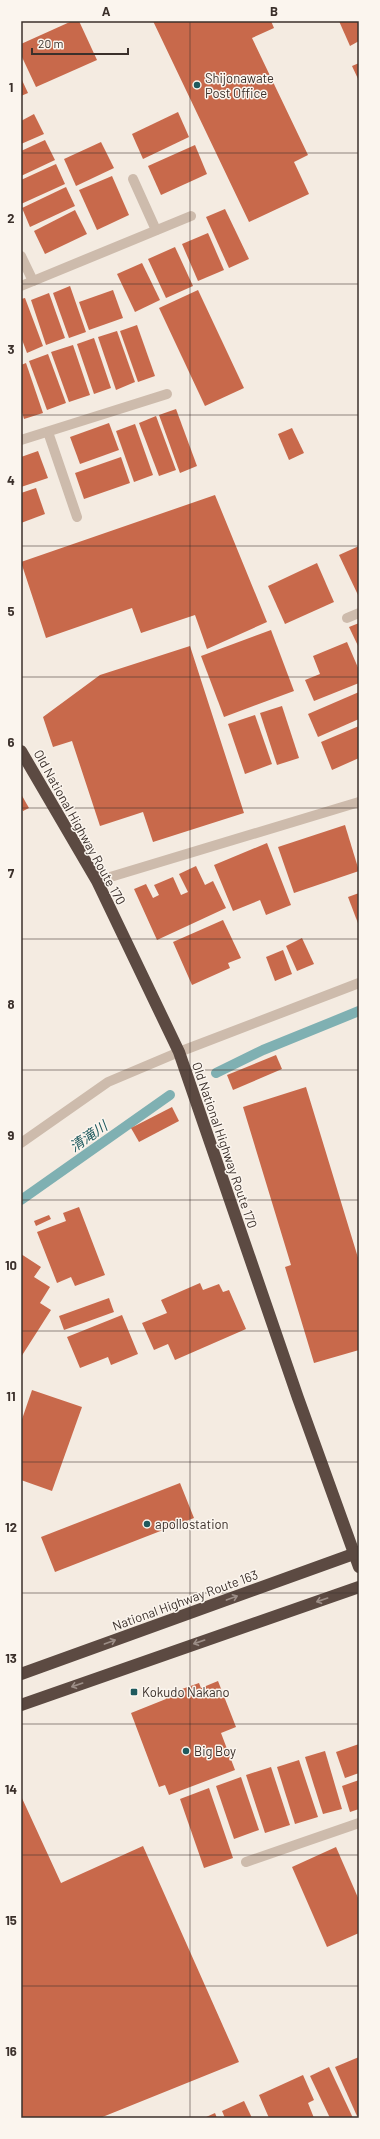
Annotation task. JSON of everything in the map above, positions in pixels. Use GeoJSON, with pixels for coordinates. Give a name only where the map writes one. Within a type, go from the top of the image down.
{"type":"FeatureCollection","features":[{"type":"Feature","properties":{"kind":"highway","name":"Old National Highway Route 170"},"geometry":{"type":"LineString","coordinates":[[21,751],[97,881],[179,1052],[356,1553],[359,1567]]}},
{"type":"Feature","properties":{"kind":"highway","name":"National Highway Route 163"},"geometry":{"type":"LineString","coordinates":[[21,1674],[356,1553]]}},
{"type":"Feature","properties":{"kind":"highway"},"geometry":{"type":"LineString","coordinates":[[21,1705],[359,1587]]}},
{"type":"Feature","properties":{"kind":"street"},"geometry":{"type":"LineString","coordinates":[[133,180],[156,230]]}},
{"type":"Feature","properties":{"kind":"street"},"geometry":{"type":"LineString","coordinates":[[21,286],[191,216]]}},
{"type":"Feature","properties":{"kind":"street"},"geometry":{"type":"LineString","coordinates":[[21,256],[33,282]]}},
{"type":"Feature","properties":{"kind":"street"},"geometry":{"type":"LineString","coordinates":[[21,440],[167,394]]}},
{"type":"Feature","properties":{"kind":"street"},"geometry":{"type":"LineString","coordinates":[[48,432],[77,518]]}},
{"type":"Feature","properties":{"kind":"street"},"geometry":{"type":"LineString","coordinates":[[347,618],[359,613]]}},
{"type":"Feature","properties":{"kind":"street"},"geometry":{"type":"LineString","coordinates":[[97,881],[359,802]]}},
{"type":"Feature","properties":{"kind":"street"},"geometry":{"type":"LineString","coordinates":[[21,1143],[108,1082],[179,1052],[359,983]]}},
{"type":"Feature","properties":{"kind":"street"},"geometry":{"type":"LineString","coordinates":[[246,1862],[359,1823]]}},
{"type":"Feature","properties":{"kind":"building"},"geometry":{"type":"Polygon","coordinates":[[[72,21],[79,21],[97,60],[36,87],[21,55],[21,44],[72,21]]]}},
{"type":"Feature","properties":{"kind":"building"},"geometry":{"type":"Polygon","coordinates":[[[153,21],[271,21],[274,28],[252,38],[308,155],[294,162],[309,194],[249,222],[153,21]]]}},
{"type":"Feature","properties":{"kind":"building"},"geometry":{"type":"Polygon","coordinates":[[[339,21],[359,21],[359,41],[350,46],[339,21]]]}},
{"type":"Feature","properties":{"kind":"building"},"geometry":{"type":"Polygon","coordinates":[[[359,63],[359,81],[352,66],[359,63]]]}},
{"type":"Feature","properties":{"kind":"building"},"geometry":{"type":"Polygon","coordinates":[[[21,78],[28,93],[21,96],[21,78]]]}},
{"type":"Feature","properties":{"kind":"building"},"geometry":{"type":"Polygon","coordinates":[[[178,112],[189,137],[143,159],[132,134],[178,112]]]}},
{"type":"Feature","properties":{"kind":"building"},"geometry":{"type":"Polygon","coordinates":[[[34,114],[44,134],[21,144],[21,121],[34,114]]]}},
{"type":"Feature","properties":{"kind":"building"},"geometry":{"type":"Polygon","coordinates":[[[45,140],[55,160],[21,176],[21,151],[45,140]]]}},
{"type":"Feature","properties":{"kind":"building"},"geometry":{"type":"Polygon","coordinates":[[[101,142],[114,168],[76,186],[64,159],[101,142]]]}},
{"type":"Feature","properties":{"kind":"building"},"geometry":{"type":"Polygon","coordinates":[[[195,145],[207,174],[161,195],[148,166],[195,145]]]}},
{"type":"Feature","properties":{"kind":"building"},"geometry":{"type":"Polygon","coordinates":[[[56,164],[65,184],[21,204],[21,180],[56,164]]]}},
{"type":"Feature","properties":{"kind":"building"},"geometry":{"type":"Polygon","coordinates":[[[112,176],[129,215],[97,230],[79,190],[112,176]]]}},
{"type":"Feature","properties":{"kind":"building"},"geometry":{"type":"Polygon","coordinates":[[[66,187],[75,206],[30,227],[22,208],[66,187]]]}},
{"type":"Feature","properties":{"kind":"building"},"geometry":{"type":"Polygon","coordinates":[[[225,209],[249,259],[229,268],[206,217],[225,209]]]}},
{"type":"Feature","properties":{"kind":"building"},"geometry":{"type":"Polygon","coordinates":[[[75,210],[87,234],[45,254],[34,231],[75,210]]]}},
{"type":"Feature","properties":{"kind":"building"},"geometry":{"type":"Polygon","coordinates":[[[208,233],[224,270],[198,281],[182,244],[208,233]]]}},
{"type":"Feature","properties":{"kind":"building"},"geometry":{"type":"Polygon","coordinates":[[[175,247],[193,286],[166,298],[148,259],[175,247]]]}},
{"type":"Feature","properties":{"kind":"building"},"geometry":{"type":"Polygon","coordinates":[[[142,263],[160,300],[135,312],[117,274],[142,263]]]}},
{"type":"Feature","properties":{"kind":"building"},"geometry":{"type":"Polygon","coordinates":[[[70,286],[86,332],[69,338],[53,293],[70,286]]]}},
{"type":"Feature","properties":{"kind":"building"},"geometry":{"type":"Polygon","coordinates":[[[113,290],[123,318],[89,330],[79,302],[113,290]]]}},
{"type":"Feature","properties":{"kind":"building"},"geometry":{"type":"Polygon","coordinates":[[[198,290],[244,388],[205,406],[159,308],[198,290]]]}},
{"type":"Feature","properties":{"kind":"building"},"geometry":{"type":"Polygon","coordinates":[[[49,293],[65,338],[46,345],[31,300],[49,293]]]}},
{"type":"Feature","properties":{"kind":"building"},"geometry":{"type":"Polygon","coordinates":[[[25,298],[43,346],[27,353],[21,337],[21,299],[25,298]]]}},
{"type":"Feature","properties":{"kind":"building"},"geometry":{"type":"Polygon","coordinates":[[[137,325],[155,376],[138,382],[120,331],[137,325]]]}},
{"type":"Feature","properties":{"kind":"building"},"geometry":{"type":"Polygon","coordinates":[[[117,331],[135,382],[116,390],[98,337],[117,331]]]}},
{"type":"Feature","properties":{"kind":"building"},"geometry":{"type":"Polygon","coordinates":[[[94,338],[111,388],[94,394],[77,344],[94,338]]]}},
{"type":"Feature","properties":{"kind":"building"},"geometry":{"type":"Polygon","coordinates":[[[73,345],[90,395],[69,402],[51,352],[73,345]]]}},
{"type":"Feature","properties":{"kind":"building"},"geometry":{"type":"Polygon","coordinates":[[[48,354],[66,403],[47,410],[29,361],[48,354]]]}},
{"type":"Feature","properties":{"kind":"building"},"geometry":{"type":"Polygon","coordinates":[[[26,363],[43,413],[24,419],[21,409],[21,365],[26,363]]]}},
{"type":"Feature","properties":{"kind":"building"},"geometry":{"type":"Polygon","coordinates":[[[176,409],[197,466],[180,473],[159,415],[176,409]]]}},
{"type":"Feature","properties":{"kind":"building"},"geometry":{"type":"Polygon","coordinates":[[[156,416],[176,470],[159,476],[139,423],[156,416]]]}},
{"type":"Feature","properties":{"kind":"building"},"geometry":{"type":"Polygon","coordinates":[[[109,423],[119,450],[80,464],[70,437],[109,423]]]}},
{"type":"Feature","properties":{"kind":"building"},"geometry":{"type":"Polygon","coordinates":[[[135,424],[153,475],[134,482],[116,431],[135,424]]]}},
{"type":"Feature","properties":{"kind":"building"},"geometry":{"type":"Polygon","coordinates":[[[292,428],[304,453],[289,460],[278,434],[292,428]]]}},
{"type":"Feature","properties":{"kind":"building"},"geometry":{"type":"Polygon","coordinates":[[[38,451],[48,478],[21,487],[21,457],[38,451]]]}},
{"type":"Feature","properties":{"kind":"building"},"geometry":{"type":"Polygon","coordinates":[[[121,457],[130,483],[84,499],[75,473],[121,457]]]}},
{"type":"Feature","properties":{"kind":"building"},"geometry":{"type":"Polygon","coordinates":[[[36,488],[45,514],[21,523],[21,493],[36,488]]]}},
{"type":"Feature","properties":{"kind":"building"},"geometry":{"type":"Polygon","coordinates":[[[215,495],[267,622],[207,649],[195,615],[141,633],[132,608],[46,638],[21,562],[215,495]]]}},
{"type":"Feature","properties":{"kind":"building"},"geometry":{"type":"Polygon","coordinates":[[[359,546],[359,594],[358,595],[339,555],[359,546]]]}},
{"type":"Feature","properties":{"kind":"building"},"geometry":{"type":"Polygon","coordinates":[[[317,563],[334,602],[285,624],[268,586],[317,563]]]}},
{"type":"Feature","properties":{"kind":"building"},"geometry":{"type":"Polygon","coordinates":[[[359,623],[359,648],[349,627],[359,623]]]}},
{"type":"Feature","properties":{"kind":"building"},"geometry":{"type":"Polygon","coordinates":[[[271,630],[294,691],[224,717],[201,656],[271,630]]]}},
{"type":"Feature","properties":{"kind":"building"},"geometry":{"type":"Polygon","coordinates":[[[347,642],[359,670],[359,683],[314,701],[305,680],[320,674],[313,656],[347,642]]]}},
{"type":"Feature","properties":{"kind":"building"},"geometry":{"type":"Polygon","coordinates":[[[190,646],[244,813],[153,842],[143,812],[100,826],[72,741],[53,747],[43,717],[100,675],[190,646]]]}},
{"type":"Feature","properties":{"kind":"building"},"geometry":{"type":"Polygon","coordinates":[[[359,692],[359,719],[318,737],[308,714],[359,692]]]}},
{"type":"Feature","properties":{"kind":"building"},"geometry":{"type":"Polygon","coordinates":[[[282,706],[299,758],[277,765],[260,713],[282,706]]]}},
{"type":"Feature","properties":{"kind":"building"},"geometry":{"type":"Polygon","coordinates":[[[255,715],[272,764],[245,774],[228,724],[255,715]]]}},
{"type":"Feature","properties":{"kind":"building"},"geometry":{"type":"Polygon","coordinates":[[[359,726],[359,758],[332,770],[321,742],[359,726]]]}},
{"type":"Feature","properties":{"kind":"building"},"geometry":{"type":"Polygon","coordinates":[[[21,794],[29,808],[23,811],[21,807],[21,794]]]}},
{"type":"Feature","properties":{"kind":"building"},"geometry":{"type":"Polygon","coordinates":[[[345,825],[359,871],[294,893],[278,847],[345,825]]]}},
{"type":"Feature","properties":{"kind":"building"},"geometry":{"type":"Polygon","coordinates":[[[267,843],[291,905],[266,915],[260,900],[233,911],[214,865],[267,843]]]}},
{"type":"Feature","properties":{"kind":"building"},"geometry":{"type":"Polygon","coordinates":[[[196,866],[205,885],[213,881],[226,908],[157,940],[134,889],[146,884],[153,898],[159,895],[154,885],[173,877],[181,895],[188,892],[179,874],[196,866]]]}},
{"type":"Feature","properties":{"kind":"building"},"geometry":{"type":"Polygon","coordinates":[[[359,893],[359,926],[348,897],[359,893]]]}},
{"type":"Feature","properties":{"kind":"building"},"geometry":{"type":"Polygon","coordinates":[[[223,920],[241,958],[228,963],[230,968],[192,985],[173,942],[223,920]]]}},
{"type":"Feature","properties":{"kind":"building"},"geometry":{"type":"Polygon","coordinates":[[[302,938],[314,964],[297,971],[286,946],[302,938]]]}},
{"type":"Feature","properties":{"kind":"building"},"geometry":{"type":"Polygon","coordinates":[[[283,950],[292,974],[275,981],[266,957],[283,950]]]}},
{"type":"Feature","properties":{"kind":"building"},"geometry":{"type":"Polygon","coordinates":[[[276,1055],[282,1069],[233,1090],[227,1075],[276,1055]]]}},
{"type":"Feature","properties":{"kind":"building"},"geometry":{"type":"Polygon","coordinates":[[[306,1087],[359,1261],[359,1350],[314,1363],[285,1267],[291,1265],[243,1107],[306,1087]]]}},
{"type":"Feature","properties":{"kind":"building"},"geometry":{"type":"Polygon","coordinates":[[[172,1107],[179,1121],[139,1142],[131,1128],[172,1107]]]}},
{"type":"Feature","properties":{"kind":"building"},"geometry":{"type":"Polygon","coordinates":[[[79,1207],[105,1275],[75,1286],[71,1277],[57,1283],[37,1232],[66,1221],[63,1213],[79,1207]]]}},
{"type":"Feature","properties":{"kind":"building"},"geometry":{"type":"Polygon","coordinates":[[[49,1215],[51,1219],[36,1226],[34,1221],[49,1215]]]}},
{"type":"Feature","properties":{"kind":"building"},"geometry":{"type":"Polygon","coordinates":[[[21,1254],[41,1267],[34,1277],[50,1287],[40,1303],[51,1310],[21,1357],[21,1254]]]}},
{"type":"Feature","properties":{"kind":"building"},"geometry":{"type":"Polygon","coordinates":[[[200,1283],[203,1290],[219,1284],[223,1292],[229,1290],[246,1329],[175,1360],[168,1344],[154,1350],[142,1323],[167,1313],[161,1300],[200,1283]]]}},
{"type":"Feature","properties":{"kind":"building"},"geometry":{"type":"Polygon","coordinates":[[[109,1298],[114,1312],[64,1330],[59,1316],[109,1298]]]}},
{"type":"Feature","properties":{"kind":"building"},"geometry":{"type":"Polygon","coordinates":[[[122,1315],[138,1354],[111,1365],[108,1357],[80,1368],[67,1337],[122,1315]]]}},
{"type":"Feature","properties":{"kind":"building"},"geometry":{"type":"Polygon","coordinates":[[[32,1390],[82,1407],[52,1491],[21,1480],[21,1422],[32,1390]]]}},
{"type":"Feature","properties":{"kind":"building"},"geometry":{"type":"Polygon","coordinates":[[[180,1483],[194,1518],[55,1572],[41,1537],[180,1483]]]}},
{"type":"Feature","properties":{"kind":"building","name":"Big Boy"},"geometry":{"type":"Polygon","coordinates":[[[218,1681],[236,1727],[221,1733],[235,1770],[169,1795],[165,1785],[159,1787],[131,1713],[166,1699],[165,1695],[199,1683],[201,1688],[218,1681]]]}},
{"type":"Feature","properties":{"kind":"building"},"geometry":{"type":"Polygon","coordinates":[[[359,1744],[359,1773],[345,1778],[336,1752],[359,1744]]]}},
{"type":"Feature","properties":{"kind":"building"},"geometry":{"type":"Polygon","coordinates":[[[325,1751],[342,1809],[323,1814],[305,1757],[325,1751]]]}},
{"type":"Feature","properties":{"kind":"building"},"geometry":{"type":"Polygon","coordinates":[[[299,1760],[318,1817],[295,1824],[277,1767],[299,1760]]]}},
{"type":"Feature","properties":{"kind":"building"},"geometry":{"type":"Polygon","coordinates":[[[271,1767],[290,1825],[265,1833],[246,1775],[271,1767]]]}},
{"type":"Feature","properties":{"kind":"building"},"geometry":{"type":"Polygon","coordinates":[[[241,1777],[259,1830],[234,1839],[216,1786],[241,1777]]]}},
{"type":"Feature","properties":{"kind":"building"},"geometry":{"type":"Polygon","coordinates":[[[359,1780],[359,1809],[350,1812],[342,1786],[359,1780]]]}},
{"type":"Feature","properties":{"kind":"building"},"geometry":{"type":"Polygon","coordinates":[[[209,1788],[233,1858],[204,1868],[180,1799],[209,1788]]]}},
{"type":"Feature","properties":{"kind":"building"},"geometry":{"type":"Polygon","coordinates":[[[21,1796],[61,1883],[143,1846],[239,2062],[100,2118],[21,2118],[21,1796]]]}},
{"type":"Feature","properties":{"kind":"building"},"geometry":{"type":"Polygon","coordinates":[[[336,1847],[359,1900],[359,1933],[327,1947],[292,1867],[336,1847]]]}},
{"type":"Feature","properties":{"kind":"building"},"geometry":{"type":"Polygon","coordinates":[[[359,2057],[359,2115],[357,2116],[335,2067],[359,2057]]]}},
{"type":"Feature","properties":{"kind":"building"},"geometry":{"type":"Polygon","coordinates":[[[329,2067],[353,2118],[330,2118],[310,2076],[329,2067]]]}},
{"type":"Feature","properties":{"kind":"building"},"geometry":{"type":"Polygon","coordinates":[[[303,2075],[314,2100],[308,2103],[314,2118],[269,2118],[259,2095],[303,2075]]]}},
{"type":"Feature","properties":{"kind":"building"},"geometry":{"type":"Polygon","coordinates":[[[244,2101],[252,2118],[225,2118],[222,2111],[244,2101]]]}},
{"type":"Feature","properties":{"kind":"building"},"geometry":{"type":"Polygon","coordinates":[[[215,2113],[217,2118],[204,2118],[215,2113]]]}},
{"type":"Feature","properties":{"kind":"waterway","name":"清滝川"},"geometry":{"type":"LineString","coordinates":[[216,1073],[263,1050],[359,1011]]}},
{"type":"Feature","properties":{"kind":"waterway","name":"清滝川"},"geometry":{"type":"LineString","coordinates":[[21,1200],[170,1095]]}},
{"type":"Feature","properties":{"kind":"place","name":"Shijonawate Post Office"},"geometry":{"type":"Point","coordinates":[197,85]}},
{"type":"Feature","properties":{"kind":"place","name":"apollostation"},"geometry":{"type":"Point","coordinates":[147,1524]}},
{"type":"Feature","properties":{"kind":"place","name":"Kokudo Nakano"},"geometry":{"type":"Point","coordinates":[134,1692]}},
{"type":"Feature","properties":{"kind":"place","name":"Big Boy"},"geometry":{"type":"Point","coordinates":[186,1751]}}]}
